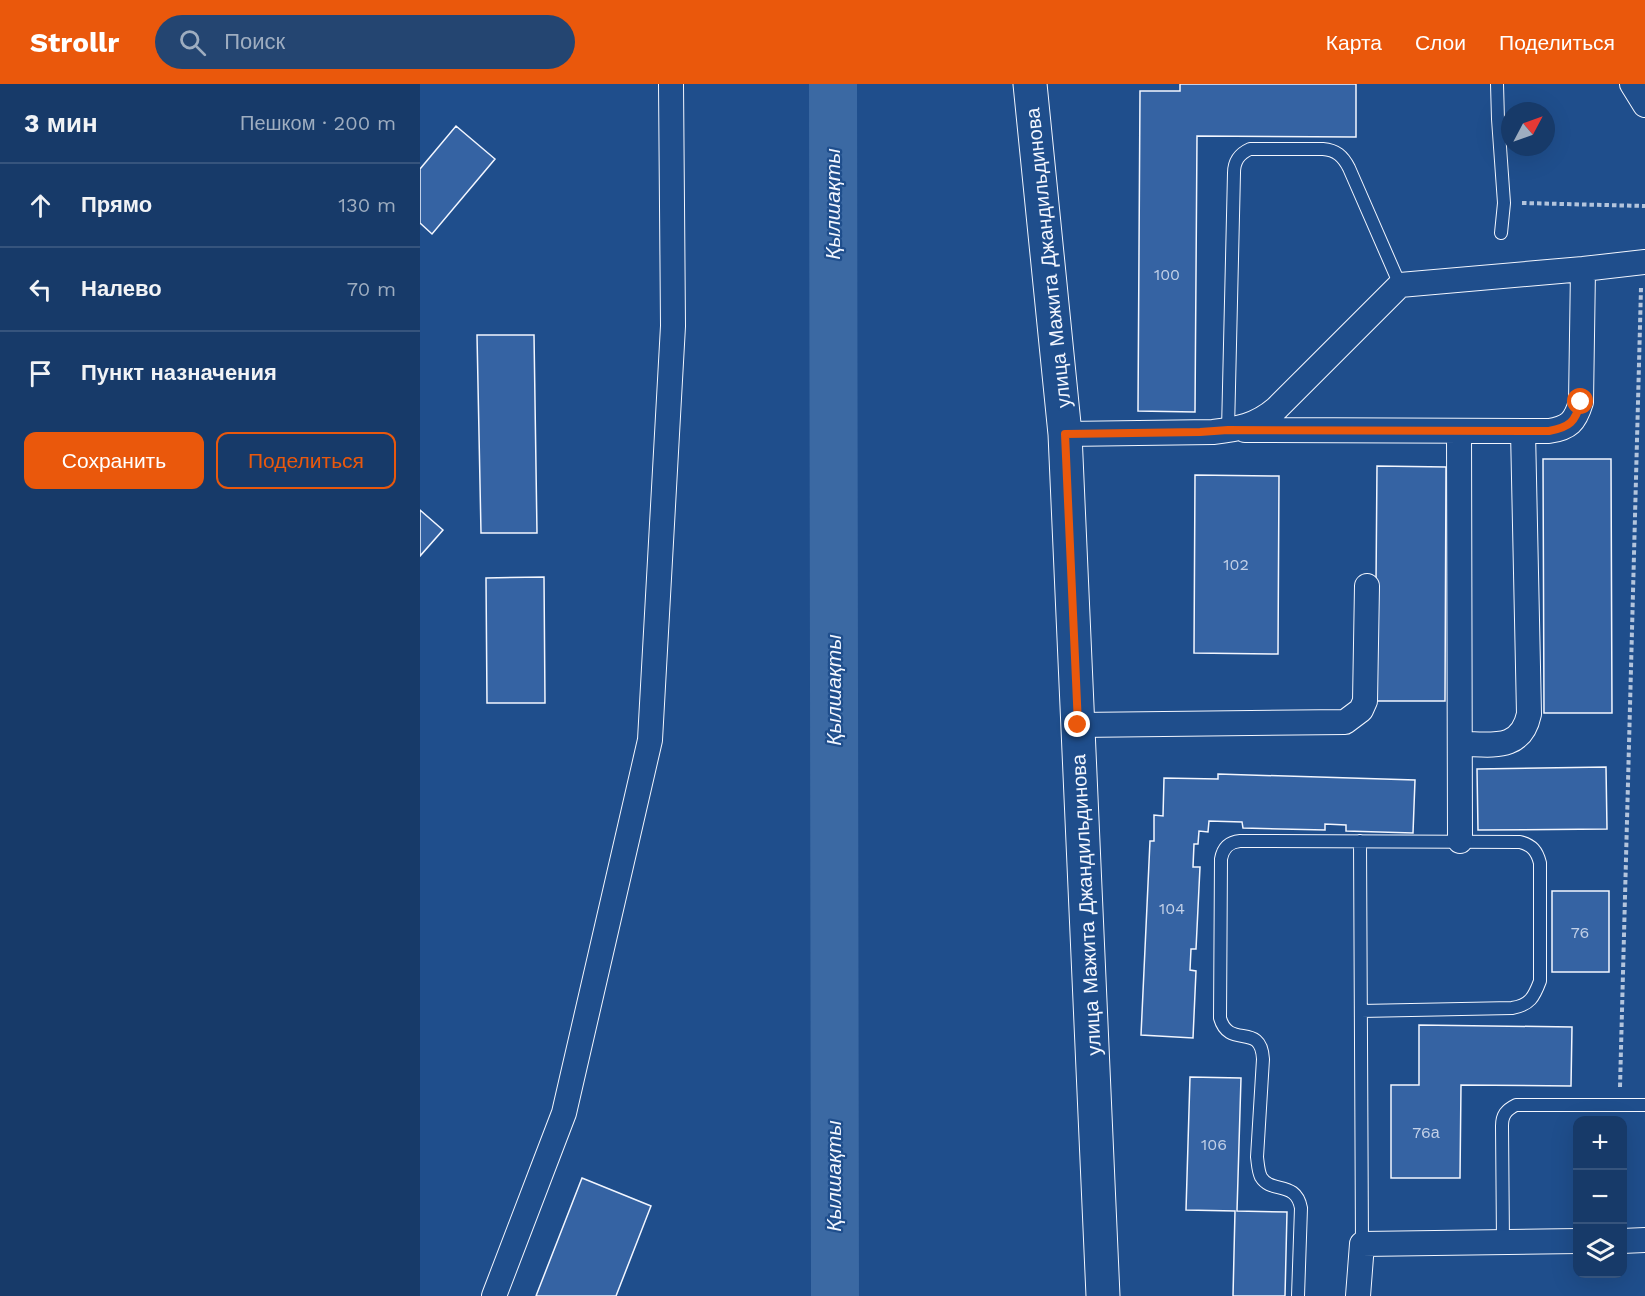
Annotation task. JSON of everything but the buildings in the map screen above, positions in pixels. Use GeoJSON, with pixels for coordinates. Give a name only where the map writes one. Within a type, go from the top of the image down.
{"type":"FeatureCollection","features":[{"type":"Feature","properties":{"kind":"street"},"geometry":{"type":"LineString","coordinates":[[494,1296],[564,1113],[650,740],[673,326],[671,84]]}},
{"type":"Feature","properties":{"kind":"street","name":"улица Мажита Джандильдинова"},"geometry":{"type":"LineString","coordinates":[[1030,84],[1065,434],[1103,1296]]}},
{"type":"Feature","properties":{"kind":"street"},"geometry":{"type":"LineString","coordinates":[[1632,84],[1645,105]]}},
{"type":"Feature","properties":{"kind":"street"},"geometry":{"type":"LineString","coordinates":[[1228,430],[1256,423],[1276,410],[1400,285],[1643,263]]}},
{"type":"Feature","properties":{"kind":"street"},"geometry":{"type":"LineString","coordinates":[[1065,434],[1228,430],[1549,431],[1560,429],[1570,424],[1577,416],[1581,402],[1583,269]]}},
{"type":"Feature","properties":{"kind":"street"},"geometry":{"type":"LineString","coordinates":[[1459,431],[1460,842]]}},
{"type":"Feature","properties":{"kind":"street"},"geometry":{"type":"LineString","coordinates":[[1460,744],[1503,744],[1513,741],[1527,724],[1523,431]]}},
{"type":"Feature","properties":{"kind":"street"},"geometry":{"type":"LineString","coordinates":[[1078,725],[1346,722],[1361,710],[1365,701],[1366,586]]}},
{"type":"Feature","properties":{"kind":"street"},"geometry":{"type":"LineString","coordinates":[[1627,1241],[1645,1240]]}},
{"type":"Feature","properties":{"kind":"street"},"geometry":{"type":"LineString","coordinates":[[1358,1296],[1362,1244],[1573,1241]]}},
{"type":"Feature","properties":{"kind":"lane"},"geometry":{"type":"LineString","coordinates":[[1497,84],[1504,202],[1501,233]]}},
{"type":"Feature","properties":{"kind":"lane"},"geometry":{"type":"LineString","coordinates":[[1228,430],[1234,166],[1242,153],[1250,149],[1330,149],[1339,153],[1349,168],[1400,285]]}},
{"type":"Feature","properties":{"kind":"lane"},"geometry":{"type":"LineString","coordinates":[[1298,1296],[1299,1200],[1288,1189],[1266,1182],[1258,1168],[1263,1050],[1255,1038],[1229,1032],[1220,1018],[1221,858],[1225,848],[1237,841],[1360,841],[1520,842],[1534,848],[1540,863],[1540,981],[1535,994],[1521,1006],[1512,1008],[1361,1011]]}},
{"type":"Feature","properties":{"kind":"lane"},"geometry":{"type":"LineString","coordinates":[[1360,841],[1362,1244]]}},
{"type":"Feature","properties":{"kind":"lane"},"geometry":{"type":"LineString","coordinates":[[1503,1242],[1502,1126],[1505,1113],[1516,1105],[1645,1105]]}},
{"type":"Feature","properties":{"kind":"path"},"geometry":{"type":"LineString","coordinates":[[1504,202],[1645,206]]}},
{"type":"Feature","properties":{"kind":"path"},"geometry":{"type":"LineString","coordinates":[[1620,1105],[1643,263]]}},
{"type":"Feature","properties":{"kind":"waterway","name":"Қылшақты"},"geometry":{"type":"LineString","coordinates":[[833,84],[835,1296]]}},
{"type":"Feature","properties":{"kind":"route"},"geometry":{"type":"LineString","coordinates":[[1078,725],[1065,434],[1228,430],[1549,431],[1570,424],[1577,416],[1581,402]]}}]}
